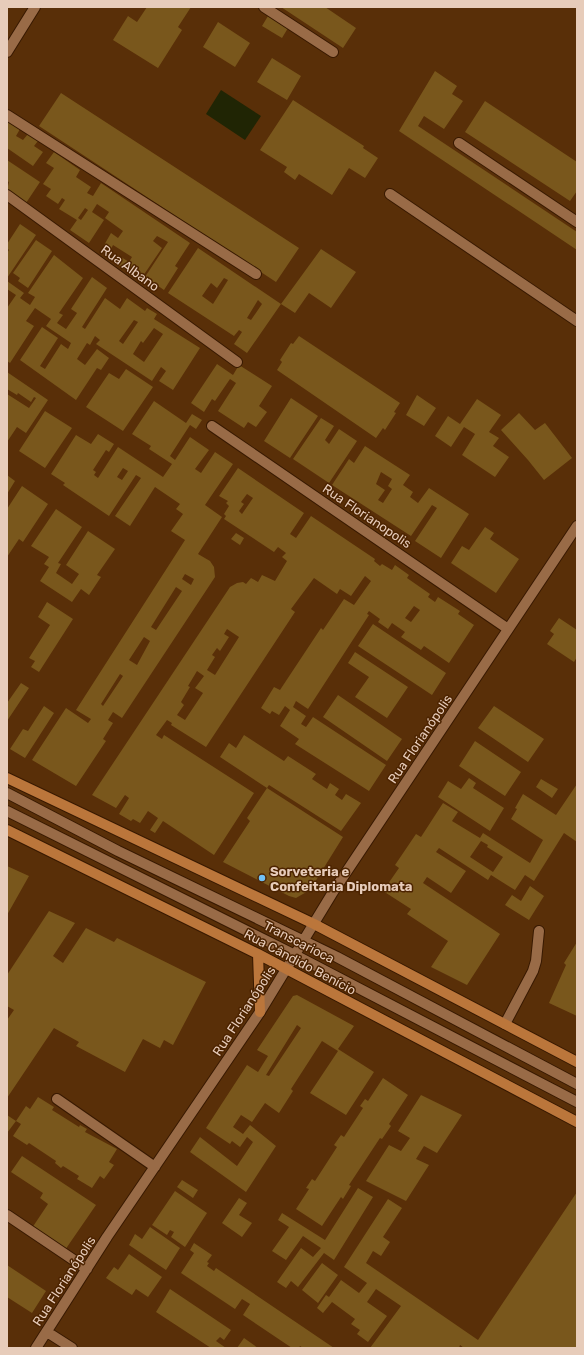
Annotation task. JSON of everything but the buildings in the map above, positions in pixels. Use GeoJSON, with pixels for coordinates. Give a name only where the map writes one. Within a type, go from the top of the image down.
{"type":"FeatureCollection","features":[{"type":"Feature","properties":{"kind":"main road"},"geometry":{"type":"LineString","coordinates":[[7,778],[314,924],[577,1062]]}},
{"type":"Feature","properties":{"kind":"main road","name":"Rua Cândido Benício"},"geometry":{"type":"LineString","coordinates":[[7,830],[258,954],[577,1122]]}},
{"type":"Feature","properties":{"kind":"main road"},"geometry":{"type":"LineString","coordinates":[[258,954],[260,1012]]}},
{"type":"Feature","properties":{"kind":"street"},"geometry":{"type":"LineString","coordinates":[[7,52],[35,7]]}},
{"type":"Feature","properties":{"kind":"street"},"geometry":{"type":"LineString","coordinates":[[264,7],[333,52]]}},
{"type":"Feature","properties":{"kind":"street"},"geometry":{"type":"LineString","coordinates":[[7,115],[256,274]]}},
{"type":"Feature","properties":{"kind":"street"},"geometry":{"type":"LineString","coordinates":[[459,143],[577,222]]}},
{"type":"Feature","properties":{"kind":"street"},"geometry":{"type":"LineString","coordinates":[[390,194],[577,321]]}},
{"type":"Feature","properties":{"kind":"street","name":"Rua Albano"},"geometry":{"type":"LineString","coordinates":[[7,195],[237,362]]}},
{"type":"Feature","properties":{"kind":"street","name":"Rua Florianopolis"},"geometry":{"type":"LineString","coordinates":[[212,426],[508,629]]}},
{"type":"Feature","properties":{"kind":"street","name":"Rua Florianópolis"},"geometry":{"type":"LineString","coordinates":[[36,1348],[155,1167],[260,1012],[314,924],[577,526]]}},
{"type":"Feature","properties":{"kind":"street","name":"Transcarioca"},"geometry":{"type":"LineString","coordinates":[[7,793],[118,851],[304,941],[577,1084]]}},
{"type":"Feature","properties":{"kind":"street","name":"Transcarioca"},"geometry":{"type":"LineString","coordinates":[[7,811],[295,954],[577,1102]]}},
{"type":"Feature","properties":{"kind":"street"},"geometry":{"type":"LineString","coordinates":[[505,1024],[533,970],[536,961],[539,931]]}},
{"type":"Feature","properties":{"kind":"street"},"geometry":{"type":"LineString","coordinates":[[57,1099],[155,1167]]}},
{"type":"Feature","properties":{"kind":"street"},"geometry":{"type":"LineString","coordinates":[[7,1214],[87,1269]]}},
{"type":"Feature","properties":{"kind":"street"},"geometry":{"type":"LineString","coordinates":[[47,1332],[72,1348]]}},
{"type":"Feature","properties":{"kind":"shaded area"},"geometry":{"type":"Polygon","coordinates":[[[221,90],[261,116],[245,140],[206,114],[221,90]]]}},
{"type":"Feature","properties":{"kind":"place","name":"Sorveteria e Confeitaria Diplomata"},"geometry":{"type":"Point","coordinates":[262,878]}}]}
